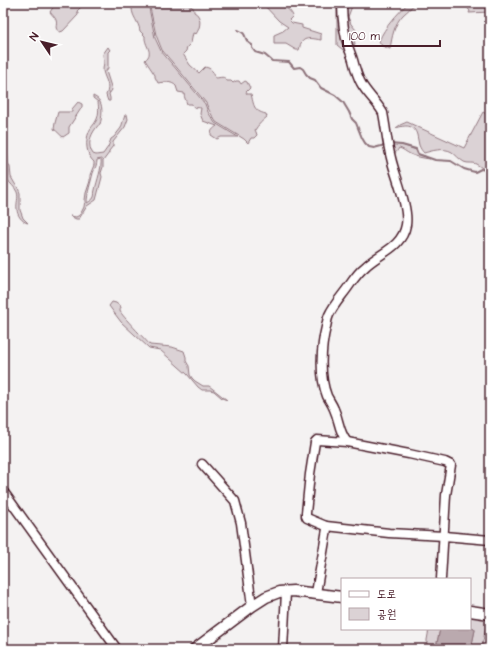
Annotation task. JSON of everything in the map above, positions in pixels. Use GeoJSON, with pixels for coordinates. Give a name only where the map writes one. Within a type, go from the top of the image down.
{"type":"FeatureCollection","features":[{"type":"Feature","properties":{"kind":"main road"},"geometry":{"type":"LineString","coordinates":[[195,649],[252,606],[266,597],[279,592],[293,591],[341,597]]}},
{"type":"Feature","properties":{"kind":"main road"},"geometry":{"type":"LineString","coordinates":[[471,612],[490,614]]}},
{"type":"Feature","properties":{"kind":"street"},"geometry":{"type":"LineString","coordinates":[[342,3],[344,31],[358,77],[368,94],[383,113],[390,151],[405,208],[406,218],[406,226],[397,243],[363,267],[328,316],[321,354],[323,382],[327,395],[334,408],[340,429],[347,442]]}},
{"type":"Feature","properties":{"kind":"street"},"geometry":{"type":"LineString","coordinates":[[441,578],[444,536],[446,495],[451,465],[445,462],[409,454],[347,442],[317,440],[315,442],[310,474],[307,518],[326,526],[389,533],[444,536],[490,540]]}},
{"type":"Feature","properties":{"kind":"street"},"geometry":{"type":"LineString","coordinates":[[202,464],[235,501],[241,522],[252,606]]}},
{"type":"Feature","properties":{"kind":"street"},"geometry":{"type":"LineString","coordinates":[[3,491],[116,649]]}},
{"type":"Feature","properties":{"kind":"street"},"geometry":{"type":"LineString","coordinates":[[316,594],[327,529],[326,526]]}},
{"type":"Feature","properties":{"kind":"street"},"geometry":{"type":"LineString","coordinates":[[283,649],[286,592]]}},
{"type":"Feature","properties":{"kind":"green space"},"geometry":{"type":"Polygon","coordinates":[[[53,3],[71,3],[81,7],[77,11],[78,15],[63,31],[60,32],[56,28],[56,19],[50,12],[54,6],[53,3]]]}},
{"type":"Feature","properties":{"kind":"green space"},"geometry":{"type":"Polygon","coordinates":[[[135,3],[148,3],[155,38],[161,51],[205,104],[215,123],[238,137],[221,137],[217,139],[211,135],[212,130],[217,126],[203,121],[200,114],[201,108],[194,107],[192,104],[187,104],[184,93],[178,92],[174,84],[167,82],[158,83],[155,75],[145,60],[148,57],[149,52],[145,36],[140,31],[133,14],[132,8],[135,6],[135,3]]]}},
{"type":"Feature","properties":{"kind":"green space"},"geometry":{"type":"Polygon","coordinates":[[[149,3],[190,3],[189,5],[198,16],[200,25],[196,34],[193,33],[191,43],[183,54],[190,65],[199,73],[205,67],[211,69],[215,78],[223,77],[227,81],[231,81],[233,83],[239,81],[241,84],[245,81],[247,82],[250,88],[246,92],[247,94],[251,94],[256,109],[266,114],[267,117],[255,130],[257,135],[254,138],[251,138],[248,143],[216,122],[206,103],[162,50],[156,35],[149,3]]]}},
{"type":"Feature","properties":{"kind":"green space"},"geometry":{"type":"Polygon","coordinates":[[[262,3],[271,3],[287,9],[292,13],[293,16],[289,20],[292,23],[302,25],[302,28],[321,34],[321,40],[310,38],[305,39],[301,43],[299,50],[296,50],[286,44],[274,44],[274,35],[288,27],[279,21],[262,3]]]}},
{"type":"Feature","properties":{"kind":"green space"},"geometry":{"type":"Polygon","coordinates":[[[336,3],[339,3],[348,54],[337,45],[336,3]]]}},
{"type":"Feature","properties":{"kind":"green space"},"geometry":{"type":"Polygon","coordinates":[[[343,3],[362,3],[360,6],[352,6],[348,17],[356,30],[353,35],[355,44],[351,50],[343,3]]]}},
{"type":"Feature","properties":{"kind":"green space"},"geometry":{"type":"Polygon","coordinates":[[[408,3],[414,3],[397,22],[390,49],[382,46],[379,41],[385,30],[408,3]]]}},
{"type":"Feature","properties":{"kind":"green space"},"geometry":{"type":"Polygon","coordinates":[[[466,3],[490,3],[490,12],[469,13],[470,11],[466,6],[466,3]]]}},
{"type":"Feature","properties":{"kind":"green space"},"geometry":{"type":"Polygon","coordinates":[[[108,47],[110,50],[108,52],[108,68],[106,71],[112,90],[109,94],[110,101],[108,101],[106,95],[108,85],[103,71],[103,54],[108,47]]]}},
{"type":"Feature","properties":{"kind":"green space"},"geometry":{"type":"Polygon","coordinates":[[[93,96],[99,101],[102,107],[102,113],[100,124],[94,131],[90,141],[90,147],[93,154],[103,154],[111,139],[121,128],[125,115],[127,115],[128,119],[125,127],[113,142],[113,146],[103,161],[101,173],[102,177],[96,200],[87,206],[79,219],[76,219],[70,216],[76,217],[80,215],[84,207],[90,175],[94,165],[94,162],[89,156],[87,144],[88,136],[97,119],[99,109],[98,102],[93,98],[93,96]],[[101,159],[97,160],[89,188],[87,203],[94,197],[101,159]]]}},
{"type":"Feature","properties":{"kind":"green space"},"geometry":{"type":"Polygon","coordinates":[[[78,102],[82,104],[82,107],[69,127],[69,133],[63,137],[54,129],[58,112],[72,112],[72,109],[78,102]]]}},
{"type":"Feature","properties":{"kind":"green space"},"geometry":{"type":"Polygon","coordinates":[[[483,112],[490,116],[490,171],[474,163],[464,162],[449,151],[438,150],[424,153],[419,146],[416,131],[414,129],[409,126],[396,128],[407,122],[464,148],[483,112]]]}},
{"type":"Feature","properties":{"kind":"green space"},"geometry":{"type":"Polygon","coordinates":[[[3,134],[7,146],[11,177],[20,193],[20,210],[23,218],[28,223],[22,220],[18,214],[17,192],[7,179],[8,171],[3,167],[3,134]]]}},
{"type":"Feature","properties":{"kind":"green space"},"geometry":{"type":"Polygon","coordinates":[[[390,144],[402,145],[416,150],[418,154],[430,159],[415,156],[399,148],[392,154],[390,144]]]}},
{"type":"Feature","properties":{"kind":"green space"},"geometry":{"type":"Polygon","coordinates":[[[112,302],[121,307],[121,313],[150,345],[172,347],[184,351],[192,378],[203,386],[209,386],[227,400],[222,398],[214,391],[202,390],[187,374],[160,350],[149,348],[121,322],[109,306],[112,302]]]}},
{"type":"Feature","properties":{"kind":"green space"},"geometry":{"type":"Polygon","coordinates":[[[471,614],[490,617],[490,627],[486,628],[481,649],[471,649],[475,630],[471,627],[471,614]]]}},
{"type":"Feature","properties":{"kind":"green space"},"geometry":{"type":"Polygon","coordinates":[[[429,630],[440,630],[436,647],[438,649],[427,649],[429,630]]]}},
{"type":"Feature","properties":{"kind":"shaded area"},"geometry":{"type":"Polygon","coordinates":[[[471,627],[475,630],[471,649],[436,648],[440,630],[471,630],[471,627]]]}},
{"type":"Feature","properties":{"kind":"waterway"},"geometry":{"type":"LineString","coordinates":[[238,30],[243,33],[247,41],[252,45],[255,52],[265,55],[272,61],[289,62],[294,68],[300,67],[310,78],[315,80],[321,88],[335,95],[343,102],[352,119],[356,123],[362,138],[369,147],[374,148],[385,145]]}},
{"type":"Feature","properties":{"kind":"waterway"},"geometry":{"type":"LineString","coordinates":[[390,144],[402,145],[416,149],[418,154],[435,160],[451,161],[464,169],[471,171],[475,172],[481,169],[490,171]]}}]}
